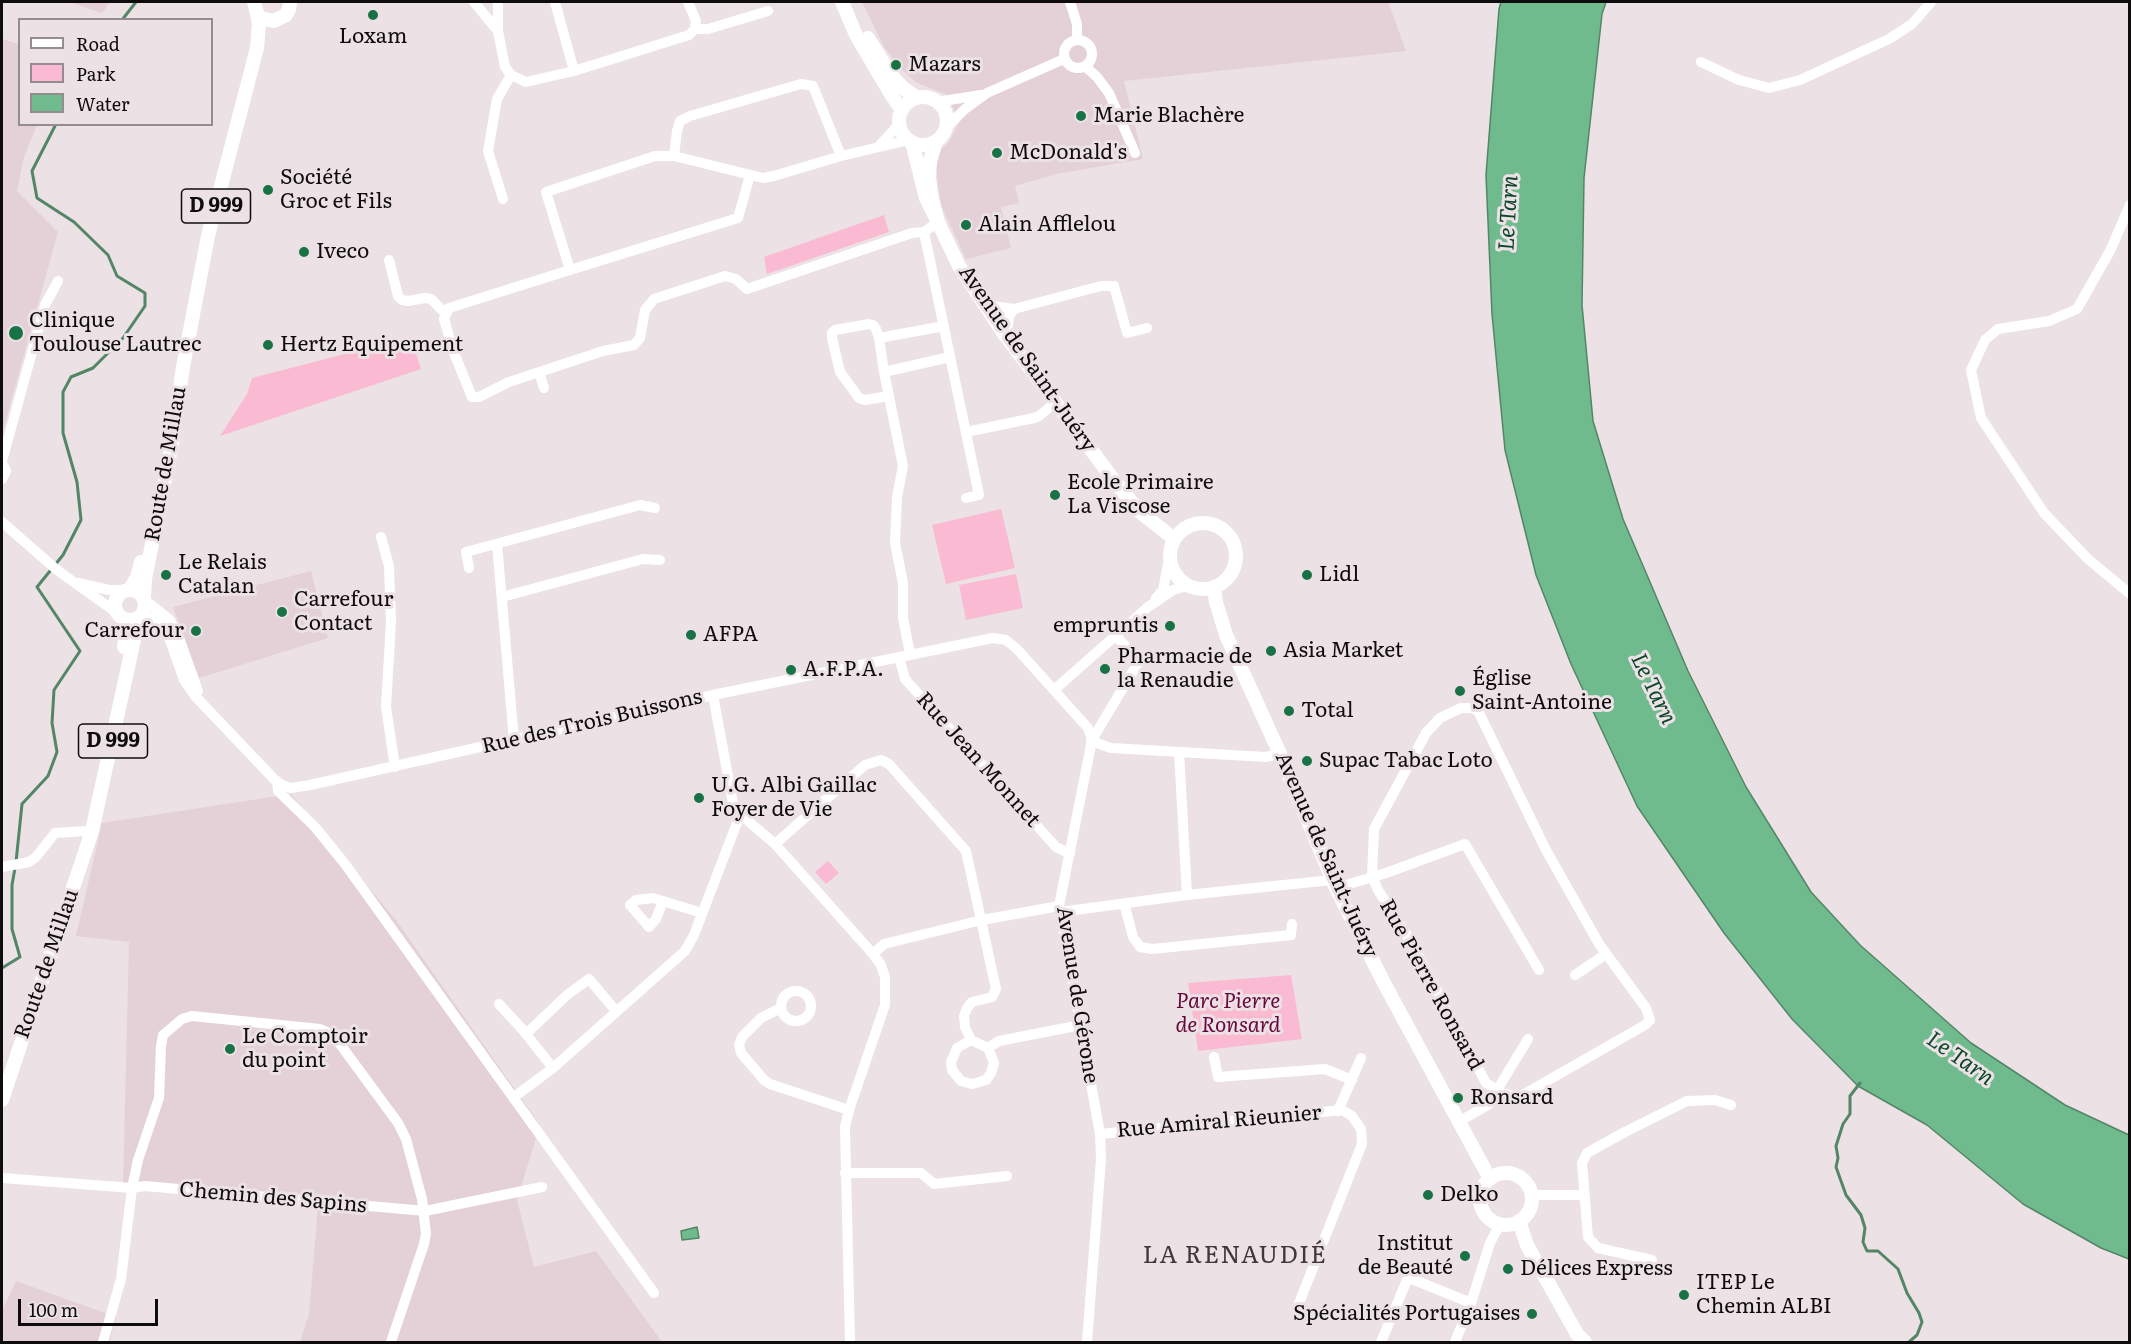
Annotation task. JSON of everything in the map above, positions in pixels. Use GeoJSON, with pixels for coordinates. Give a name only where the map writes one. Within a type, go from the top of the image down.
{"type":"FeatureCollection","features":[{"type":"Feature","properties":{"kind":"main road","name":"Route de Millau"},"geometry":{"type":"LineString","coordinates":[[257,48],[267,32],[293,2]]}},
{"type":"Feature","properties":{"kind":"main road"},"geometry":{"type":"LineString","coordinates":[[842,2],[856,35],[892,96],[901,116],[904,135],[911,141],[924,145],[936,141],[947,127],[945,111],[936,102],[924,98],[917,98],[906,105],[901,116]]}},
{"type":"Feature","properties":{"kind":"main road"},"geometry":{"type":"LineString","coordinates":[[852,2],[866,34],[892,76],[917,98]]}},
{"type":"Feature","properties":{"kind":"main road"},"geometry":{"type":"LineString","coordinates":[[254,4],[267,20],[280,19]]}},
{"type":"Feature","properties":{"kind":"main road","name":"Route de Millau"},"geometry":{"type":"LineString","coordinates":[[144,599],[145,579],[172,444],[183,366],[208,236],[257,48],[259,24],[254,4]]}},
{"type":"Feature","properties":{"kind":"main road","name":"Avenue de Saint-Juéry"},"geometry":{"type":"LineString","coordinates":[[911,141],[926,198],[959,266],[986,309],[1140,512],[1174,540]]}},
{"type":"Feature","properties":{"kind":"main road","name":"Avenue de Saint-Juéry"},"geometry":{"type":"LineString","coordinates":[[936,141],[930,161],[929,177],[938,222]]}},
{"type":"Feature","properties":{"kind":"main road","name":"Route de Millau"},"geometry":{"type":"LineString","coordinates":[[127,590],[137,578],[139,570],[168,426],[183,366]]}},
{"type":"Feature","properties":{"kind":"main road"},"geometry":{"type":"LineString","coordinates":[[1198,523],[1219,527],[1232,542],[1236,561],[1228,578],[1214,588],[1199,590],[1187,586],[1172,570],[1169,559],[1174,540],[1188,526],[1198,523]]}},
{"type":"Feature","properties":{"kind":"main road","name":"Avenue de Saint-Juéry"},"geometry":{"type":"LineString","coordinates":[[1214,588],[1220,618],[1334,884],[1384,984],[1490,1179]]}},
{"type":"Feature","properties":{"kind":"main road"},"geometry":{"type":"LineString","coordinates":[[127,590],[138,591],[144,599],[145,609],[131,616],[115,602],[120,593],[127,590]]}},
{"type":"Feature","properties":{"kind":"main road","name":"Route de Millau"},"geometry":{"type":"LineString","coordinates":[[82,862],[126,630],[131,616]]}},
{"type":"Feature","properties":{"kind":"main road","name":"Route de Millau"},"geometry":{"type":"LineString","coordinates":[[2,1100],[82,862],[101,798],[131,616]]}},
{"type":"Feature","properties":{"kind":"main road"},"geometry":{"type":"LineString","coordinates":[[1498,1174],[1516,1175],[1529,1187],[1532,1195],[1529,1210],[1519,1221],[1506,1225],[1486,1215],[1482,1208],[1481,1192],[1490,1179],[1498,1174]]}},
{"type":"Feature","properties":{"kind":"main road"},"geometry":{"type":"LineString","coordinates":[[1519,1221],[1527,1245],[1577,1334],[1585,1342]]}},
{"type":"Feature","properties":{"kind":"street"},"geometry":{"type":"LineString","coordinates":[[474,2],[498,31]]}},
{"type":"Feature","properties":{"kind":"street"},"geometry":{"type":"LineString","coordinates":[[498,2],[498,31],[505,67],[519,80],[531,82],[689,35],[695,29],[696,21],[688,2]]}},
{"type":"Feature","properties":{"kind":"street"},"geometry":{"type":"LineString","coordinates":[[555,2],[574,70]]}},
{"type":"Feature","properties":{"kind":"street"},"geometry":{"type":"LineString","coordinates":[[1070,2],[1077,24],[1077,40]]}},
{"type":"Feature","properties":{"kind":"street"},"geometry":{"type":"LineString","coordinates":[[1701,62],[1739,80],[1769,88],[1800,80],[1888,39],[1912,24],[1931,2]]}},
{"type":"Feature","properties":{"kind":"street"},"geometry":{"type":"LineString","coordinates":[[695,29],[708,29],[768,11]]}},
{"type":"Feature","properties":{"kind":"street"},"geometry":{"type":"LineString","coordinates":[[1064,59],[1066,46],[1077,40],[1088,44],[1092,50],[1092,57],[1086,67]]}},
{"type":"Feature","properties":{"kind":"street"},"geometry":{"type":"LineString","coordinates":[[1064,59],[1073,68],[1086,67],[1097,77],[1109,93],[1135,153]]}},
{"type":"Feature","properties":{"kind":"street"},"geometry":{"type":"LineString","coordinates":[[947,127],[965,109],[987,93],[1064,59]]}},
{"type":"Feature","properties":{"kind":"street"},"geometry":{"type":"LineString","coordinates":[[503,199],[488,151],[497,99],[511,75]]}},
{"type":"Feature","properties":{"kind":"street"},"geometry":{"type":"LineString","coordinates":[[674,156],[676,131],[680,121],[690,116],[801,84],[813,86],[841,156]]}},
{"type":"Feature","properties":{"kind":"street"},"geometry":{"type":"LineString","coordinates":[[936,102],[987,93]]}},
{"type":"Feature","properties":{"kind":"street"},"geometry":{"type":"LineString","coordinates":[[879,146],[901,116]]}},
{"type":"Feature","properties":{"kind":"street"},"geometry":{"type":"LineString","coordinates":[[570,270],[546,192],[655,156],[674,156],[763,178],[879,146],[911,141]]}},
{"type":"Feature","properties":{"kind":"street"},"geometry":{"type":"LineString","coordinates":[[750,175],[738,218],[498,292],[455,306],[445,313],[444,319],[454,353],[472,397],[491,393],[504,384],[603,351],[634,345],[640,338],[647,305],[654,299],[725,276],[736,279],[747,289],[912,233],[924,232],[938,222]]}},
{"type":"Feature","properties":{"kind":"street"},"geometry":{"type":"LineString","coordinates":[[2130,205],[2110,251],[2077,309],[2049,321],[1998,328],[1985,340],[1971,370],[1981,418],[2044,513],[2088,559],[2130,594]]}},
{"type":"Feature","properties":{"kind":"street"},"geometry":{"type":"LineString","coordinates":[[924,232],[979,495],[966,498]]}},
{"type":"Feature","properties":{"kind":"street"},"geometry":{"type":"LineString","coordinates":[[388,260],[398,296],[402,300],[431,299],[445,313]]}},
{"type":"Feature","properties":{"kind":"street"},"geometry":{"type":"LineString","coordinates":[[2,479],[6,471],[2,462],[45,305],[58,281]]}},
{"type":"Feature","properties":{"kind":"street"},"geometry":{"type":"LineString","coordinates":[[986,309],[992,306],[1014,309],[1101,286],[1114,286],[1127,333],[1147,328]]}},
{"type":"Feature","properties":{"kind":"street"},"geometry":{"type":"LineString","coordinates":[[1002,331],[1008,325],[1009,316],[1014,309]]}},
{"type":"Feature","properties":{"kind":"street"},"geometry":{"type":"LineString","coordinates":[[889,396],[866,400],[859,398],[840,372],[832,338],[835,330],[869,324],[876,329],[879,338],[944,326]]}},
{"type":"Feature","properties":{"kind":"street","name":"Rue Jean Monnet"},"geometry":{"type":"LineString","coordinates":[[879,338],[903,466],[897,497],[895,543],[903,583],[905,679],[1056,847],[1070,854]]}},
{"type":"Feature","properties":{"kind":"street"},"geometry":{"type":"LineString","coordinates":[[884,372],[950,357]]}},
{"type":"Feature","properties":{"kind":"street"},"geometry":{"type":"LineString","coordinates":[[539,372],[544,388]]}},
{"type":"Feature","properties":{"kind":"street"},"geometry":{"type":"LineString","coordinates":[[966,432],[1034,418],[1056,402]]}},
{"type":"Feature","properties":{"kind":"street"},"geometry":{"type":"LineString","coordinates":[[469,568],[466,552],[640,505],[655,508]]}},
{"type":"Feature","properties":{"kind":"street"},"geometry":{"type":"LineString","coordinates":[[2,522],[72,582],[131,616],[155,618],[164,623],[184,680],[195,696],[277,781],[291,788],[296,807]]}},
{"type":"Feature","properties":{"kind":"street"},"geometry":{"type":"LineString","coordinates":[[381,537],[389,566],[391,622],[386,707],[394,767]]}},
{"type":"Feature","properties":{"kind":"street"},"geometry":{"type":"LineString","coordinates":[[497,544],[514,740]]}},
{"type":"Feature","properties":{"kind":"street"},"geometry":{"type":"LineString","coordinates":[[502,597],[643,559],[660,560]]}},
{"type":"Feature","properties":{"kind":"street"},"geometry":{"type":"LineString","coordinates":[[1148,607],[1163,590],[1169,559]]}},
{"type":"Feature","properties":{"kind":"street"},"geometry":{"type":"LineString","coordinates":[[72,582],[109,590],[127,590]]}},
{"type":"Feature","properties":{"kind":"street"},"geometry":{"type":"LineString","coordinates":[[1187,586],[1173,590],[1148,607],[1054,690],[1088,728],[1092,741],[1111,748],[1266,757],[1280,754]]}},
{"type":"Feature","properties":{"kind":"street"},"geometry":{"type":"LineString","coordinates":[[144,599],[170,620],[179,638],[195,685],[209,709]]}},
{"type":"Feature","properties":{"kind":"street","name":"Avenue de Gérone"},"geometry":{"type":"LineString","coordinates":[[1087,1342],[1101,1159],[1100,1134],[1060,909],[1092,741],[1139,661],[1115,635]]}},
{"type":"Feature","properties":{"kind":"street","name":"Rue des Trois Buissons"},"geometry":{"type":"LineString","coordinates":[[291,788],[310,786],[713,695],[993,638],[1006,640],[1017,649],[1054,690]]}},
{"type":"Feature","properties":{"kind":"street"},"geometry":{"type":"LineString","coordinates":[[713,695],[734,809],[775,844],[873,954],[881,965],[885,977],[885,1005],[849,1110],[844,1134],[850,1342]]}},
{"type":"Feature","properties":{"kind":"street"},"geometry":{"type":"LineString","coordinates":[[1372,876],[1374,829],[1426,733],[1440,718],[1461,708],[1474,708],[1479,713],[1546,850],[1606,954],[1646,1008],[1650,1020],[1520,1097],[1502,1093],[1497,1089]]}},
{"type":"Feature","properties":{"kind":"street"},"geometry":{"type":"LineString","coordinates":[[1179,752],[1187,895]]}},
{"type":"Feature","properties":{"kind":"street"},"geometry":{"type":"LineString","coordinates":[[775,844],[865,765],[881,760],[889,764],[966,851],[996,989],[992,997],[972,1002],[964,1016],[965,1027],[971,1040],[988,1048],[994,1063],[986,1080],[972,1084],[961,1081],[952,1070],[951,1062],[957,1048],[971,1040]]}},
{"type":"Feature","properties":{"kind":"street"},"geometry":{"type":"LineString","coordinates":[[277,781],[278,791],[315,827],[345,864],[654,1293]]}},
{"type":"Feature","properties":{"kind":"street"},"geometry":{"type":"LineString","coordinates":[[514,1097],[553,1068],[685,951],[741,815]]}},
{"type":"Feature","properties":{"kind":"street"},"geometry":{"type":"LineString","coordinates":[[5,867],[24,864],[36,857],[55,833],[87,831]]}},
{"type":"Feature","properties":{"kind":"street"},"geometry":{"type":"LineString","coordinates":[[873,954],[884,944],[982,920],[1187,895],[1334,884],[1386,873],[1465,844],[1539,970]]}},
{"type":"Feature","properties":{"kind":"street","name":"Rue Pierre Ronsard"},"geometry":{"type":"LineString","coordinates":[[1372,876],[1410,940],[1486,1083],[1497,1089]]}},
{"type":"Feature","properties":{"kind":"street"},"geometry":{"type":"LineString","coordinates":[[663,901],[702,913]]}},
{"type":"Feature","properties":{"kind":"street"},"geometry":{"type":"LineString","coordinates":[[1124,903],[1133,937],[1140,947],[1152,949],[1291,935],[1292,924]]}},
{"type":"Feature","properties":{"kind":"street"},"geometry":{"type":"LineString","coordinates":[[1575,975],[1606,954]]}},
{"type":"Feature","properties":{"kind":"street"},"geometry":{"type":"LineString","coordinates":[[526,1034],[567,995],[589,979],[616,1011]]}},
{"type":"Feature","properties":{"kind":"street"},"geometry":{"type":"LineString","coordinates":[[499,1004],[553,1068]]}},
{"type":"Feature","properties":{"kind":"street"},"geometry":{"type":"LineString","coordinates":[[781,1008],[761,1018],[742,1037],[741,1053],[770,1084],[849,1110]]}},
{"type":"Feature","properties":{"kind":"street"},"geometry":{"type":"LineString","coordinates":[[103,1342],[121,1279],[132,1188],[138,1160],[159,1098],[161,1046],[164,1035],[182,1019],[192,1016],[320,1029],[329,1033],[398,1123],[406,1138],[425,1211],[424,1244],[391,1342]]}},
{"type":"Feature","properties":{"kind":"street"},"geometry":{"type":"LineString","coordinates":[[988,1048],[999,1041],[1081,1025]]}},
{"type":"Feature","properties":{"kind":"street"},"geometry":{"type":"LineString","coordinates":[[1460,1121],[1488,1105],[1528,1039]]}},
{"type":"Feature","properties":{"kind":"street","name":"Rue Amiral Rieunier"},"geometry":{"type":"LineString","coordinates":[[1214,1057],[1218,1077],[1325,1069],[1352,1080]]}},
{"type":"Feature","properties":{"kind":"street","name":"Rue Amiral Rieunier"},"geometry":{"type":"LineString","coordinates":[[1338,1111],[1361,1058]]}},
{"type":"Feature","properties":{"kind":"street"},"geometry":{"type":"LineString","coordinates":[[1652,1260],[1598,1248],[1588,1238],[1582,1163],[1587,1153],[1687,1101],[1715,1100],[1731,1105]]}},
{"type":"Feature","properties":{"kind":"street","name":"Rue Amiral Rieunier"},"geometry":{"type":"LineString","coordinates":[[1100,1134],[1342,1110],[1352,1116],[1361,1129],[1362,1144],[1299,1303]]}},
{"type":"Feature","properties":{"kind":"street"},"geometry":{"type":"LineString","coordinates":[[845,1173],[921,1173],[934,1184],[1007,1176]]}},
{"type":"Feature","properties":{"kind":"street","name":"Chemin des Sapins"},"geometry":{"type":"LineString","coordinates":[[2,1178],[132,1188],[145,1186],[425,1211],[542,1187]]}},
{"type":"Feature","properties":{"kind":"street"},"geometry":{"type":"LineString","coordinates":[[1532,1195],[1584,1195]]}},
{"type":"Feature","properties":{"kind":"street"},"geometry":{"type":"LineString","coordinates":[[1455,1342],[1471,1303],[1490,1243],[1500,1224]]}},
{"type":"Feature","properties":{"kind":"street"},"geometry":{"type":"LineString","coordinates":[[1381,1342],[1407,1280],[1412,1279],[1471,1303]]}},
{"type":"Feature","properties":{"kind":"shaded area"},"geometry":{"type":"Polygon","coordinates":[[[69,2],[110,2],[102,13],[69,2]]]}},
{"type":"Feature","properties":{"kind":"shaded area"},"geometry":{"type":"Polygon","coordinates":[[[862,2],[1388,2],[1406,51],[1124,81],[1143,159],[1056,174],[1015,186],[1019,203],[1001,207],[1011,248],[966,259],[941,205],[936,169],[941,150],[949,142],[960,121],[946,94],[917,83],[903,71],[884,47],[862,2]]]}},
{"type":"Feature","properties":{"kind":"shaded area","name":"Clinique Toulouse Lautrec"},"geometry":{"type":"Polygon","coordinates":[[[2,39],[18,44],[18,126],[37,126],[24,157],[17,191],[58,232],[2,434],[2,39]]]}},
{"type":"Feature","properties":{"kind":"shaded area"},"geometry":{"type":"Polygon","coordinates":[[[311,571],[328,638],[199,678],[173,607],[311,571]]]}},
{"type":"Feature","properties":{"kind":"shaded area"},"geometry":{"type":"Polygon","coordinates":[[[291,794],[396,920],[540,1125],[517,1200],[534,1267],[596,1251],[662,1342],[300,1342],[309,1314],[318,1207],[123,1187],[129,942],[76,936],[102,823],[291,794]]]}},
{"type":"Feature","properties":{"kind":"shaded area"},"geometry":{"type":"Polygon","coordinates":[[[16,1281],[116,1317],[109,1342],[2,1342],[2,1311],[16,1281]]]}},
{"type":"Feature","properties":{"kind":"green space"},"geometry":{"type":"Polygon","coordinates":[[[884,215],[889,232],[767,274],[764,257],[884,215]]]}},
{"type":"Feature","properties":{"kind":"green space"},"geometry":{"type":"Polygon","coordinates":[[[411,337],[421,369],[220,436],[247,394],[252,378],[411,337]]]}},
{"type":"Feature","properties":{"kind":"green space"},"geometry":{"type":"Polygon","coordinates":[[[1001,509],[1015,568],[946,584],[932,525],[1001,509]]]}},
{"type":"Feature","properties":{"kind":"green space"},"geometry":{"type":"Polygon","coordinates":[[[1016,574],[1023,608],[966,620],[959,585],[1016,574]]]}},
{"type":"Feature","properties":{"kind":"green space"},"geometry":{"type":"Polygon","coordinates":[[[828,861],[839,873],[826,884],[815,872],[828,861]]]}},
{"type":"Feature","properties":{"kind":"green space","name":"Parc Pierre de Ronsard"},"geometry":{"type":"Polygon","coordinates":[[[1291,975],[1302,1039],[1198,1051],[1188,983],[1291,975]]]}},
{"type":"Feature","properties":{"kind":"water","name":"Le Tarn"},"geometry":{"type":"Polygon","coordinates":[[[1501,2],[1606,2],[1602,14],[1584,178],[1582,305],[1593,421],[1623,519],[1688,671],[1746,787],[1811,892],[1860,945],[1971,1043],[2065,1105],[2129,1135],[2129,1259],[2101,1248],[2023,1204],[1927,1125],[1858,1086],[1792,1019],[1724,933],[1637,806],[1571,664],[1536,575],[1505,450],[1492,314],[1486,175],[1501,2]]]}},
{"type":"Feature","properties":{"kind":"water"},"geometry":{"type":"Polygon","coordinates":[[[697,1227],[699,1238],[682,1240],[681,1231],[697,1227]]]}},
{"type":"Feature","properties":{"kind":"waterway"},"geometry":{"type":"LineString","coordinates":[[124,18],[136,2]]}},
{"type":"Feature","properties":{"kind":"waterway"},"geometry":{"type":"LineString","coordinates":[[16,862],[22,804],[48,776],[57,752],[52,723],[54,690],[80,651],[37,587],[63,555],[81,520],[77,482],[63,433],[63,392],[71,377],[93,368],[123,338],[145,306],[145,293],[117,276],[108,255],[74,222],[37,198],[32,171],[55,126]]}},
{"type":"Feature","properties":{"kind":"waterway"},"geometry":{"type":"LineString","coordinates":[[2,968],[20,957],[12,929],[12,885],[15,868]]}},
{"type":"Feature","properties":{"kind":"waterway"},"geometry":{"type":"LineString","coordinates":[[1860,1083],[1850,1096],[1850,1114],[1843,1124],[1836,1146],[1838,1158],[1836,1167],[1846,1195],[1861,1215],[1865,1228],[1863,1242],[1867,1251],[1878,1251],[1898,1269],[1907,1293],[1919,1313],[1922,1322],[1917,1335],[1909,1342]]}},
{"type":"Feature","properties":{"kind":"place","name":"Loxam"},"geometry":{"type":"Point","coordinates":[373,15]}},
{"type":"Feature","properties":{"kind":"place","name":"Mazars"},"geometry":{"type":"Point","coordinates":[896,65]}},
{"type":"Feature","properties":{"kind":"place","name":"Marie Blachère"},"geometry":{"type":"Point","coordinates":[1081,116]}},
{"type":"Feature","properties":{"kind":"place","name":"McDonald's"},"geometry":{"type":"Point","coordinates":[997,153]}},
{"type":"Feature","properties":{"kind":"place","name":"Société Groc et Fils"},"geometry":{"type":"Point","coordinates":[268,190]}},
{"type":"Feature","properties":{"kind":"place","name":"Alain Afflelou"},"geometry":{"type":"Point","coordinates":[966,225]}},
{"type":"Feature","properties":{"kind":"place","name":"Iveco"},"geometry":{"type":"Point","coordinates":[304,252]}},
{"type":"Feature","properties":{"kind":"place","name":"Clinique Toulouse Lautrec"},"geometry":{"type":"Point","coordinates":[16,333]}},
{"type":"Feature","properties":{"kind":"place","name":"Hertz Equipement"},"geometry":{"type":"Point","coordinates":[268,345]}},
{"type":"Feature","properties":{"kind":"place","name":"Ecole Primaire La Viscose"},"geometry":{"type":"Point","coordinates":[1055,495]}},
{"type":"Feature","properties":{"kind":"place","name":"Le Relais Catalan"},"geometry":{"type":"Point","coordinates":[166,575]}},
{"type":"Feature","properties":{"kind":"place","name":"Lidl"},"geometry":{"type":"Point","coordinates":[1307,575]}},
{"type":"Feature","properties":{"kind":"place","name":"Carrefour Contact"},"geometry":{"type":"Point","coordinates":[282,612]}},
{"type":"Feature","properties":{"kind":"place","name":"empruntis"},"geometry":{"type":"Point","coordinates":[1170,626]}},
{"type":"Feature","properties":{"kind":"place","name":"Carrefour"},"geometry":{"type":"Point","coordinates":[196,631]}},
{"type":"Feature","properties":{"kind":"place","name":"AFPA"},"geometry":{"type":"Point","coordinates":[691,635]}},
{"type":"Feature","properties":{"kind":"place","name":"Asia Market"},"geometry":{"type":"Point","coordinates":[1271,651]}},
{"type":"Feature","properties":{"kind":"place","name":"Pharmacie de la Renaudie"},"geometry":{"type":"Point","coordinates":[1105,669]}},
{"type":"Feature","properties":{"kind":"place","name":"A.F.P.A."},"geometry":{"type":"Point","coordinates":[791,670]}},
{"type":"Feature","properties":{"kind":"place","name":"Église Saint-Antoine"},"geometry":{"type":"Point","coordinates":[1460,691]}},
{"type":"Feature","properties":{"kind":"place","name":"Total"},"geometry":{"type":"Point","coordinates":[1289,711]}},
{"type":"Feature","properties":{"kind":"place","name":"Supac Tabac Loto"},"geometry":{"type":"Point","coordinates":[1307,761]}},
{"type":"Feature","properties":{"kind":"place","name":"U.G. Albi Gaillac Foyer de Vie"},"geometry":{"type":"Point","coordinates":[699,798]}},
{"type":"Feature","properties":{"kind":"place","name":"Le Comptoir du point"},"geometry":{"type":"Point","coordinates":[230,1049]}},
{"type":"Feature","properties":{"kind":"place","name":"Ronsard"},"geometry":{"type":"Point","coordinates":[1458,1098]}},
{"type":"Feature","properties":{"kind":"place","name":"Delko"},"geometry":{"type":"Point","coordinates":[1428,1195]}},
{"type":"Feature","properties":{"kind":"place","name":"Institut de Beauté"},"geometry":{"type":"Point","coordinates":[1465,1256]}},
{"type":"Feature","properties":{"kind":"place","name":"Délices Express"},"geometry":{"type":"Point","coordinates":[1508,1269]}},
{"type":"Feature","properties":{"kind":"place","name":"ITEP Le Chemin ALBI"},"geometry":{"type":"Point","coordinates":[1684,1295]}},
{"type":"Feature","properties":{"kind":"place","name":"Spécialités Portugaises"},"geometry":{"type":"Point","coordinates":[1532,1314]}},
{"type":"Feature","properties":{"kind":"district","name":"LA RENAUDIÉ"},"geometry":{"type":"Point","coordinates":[1235,1256]}}]}
